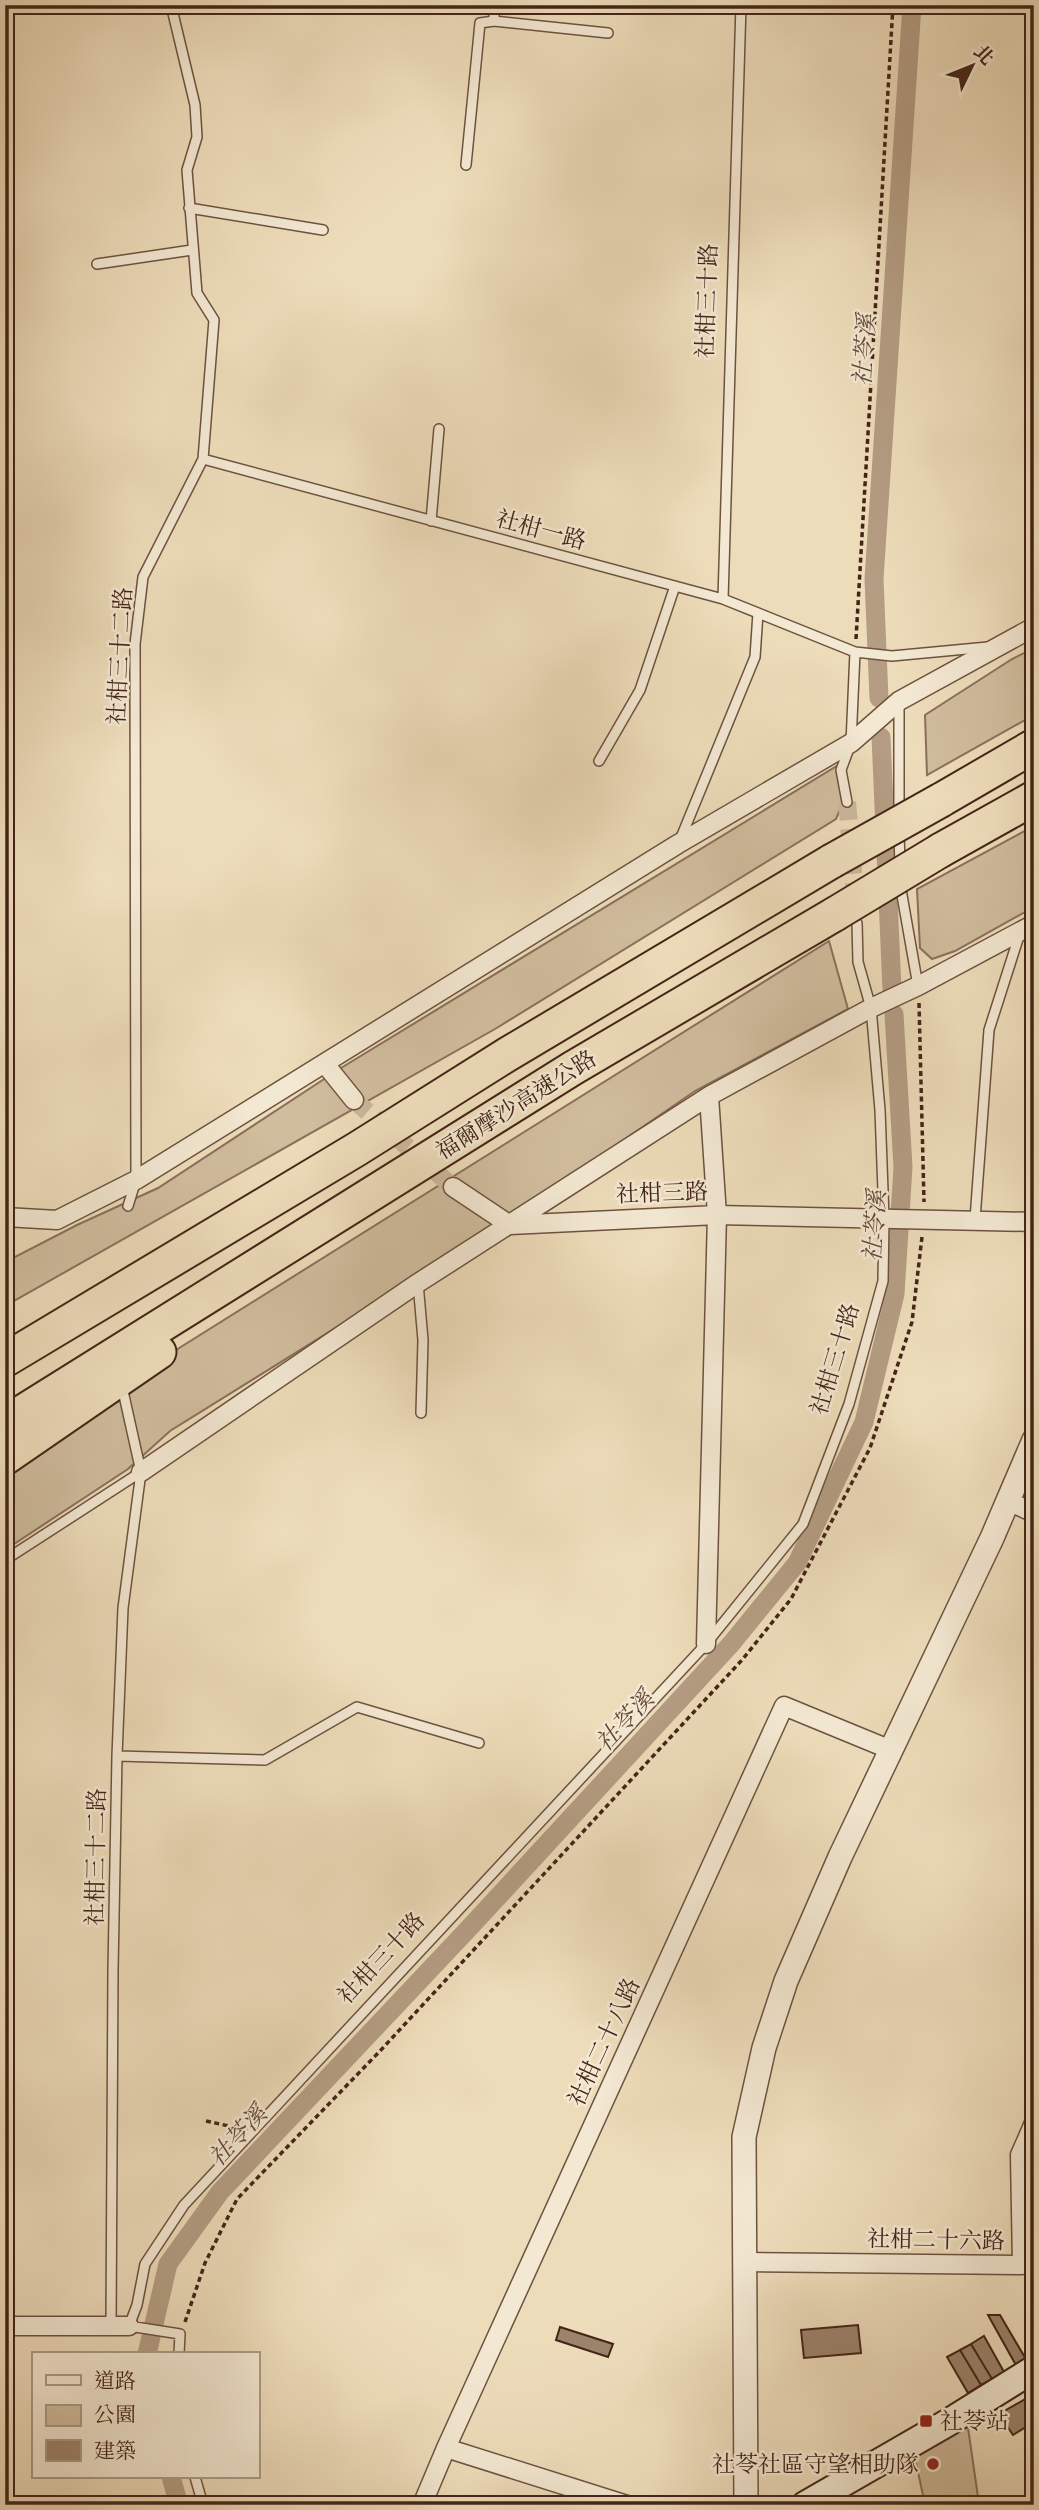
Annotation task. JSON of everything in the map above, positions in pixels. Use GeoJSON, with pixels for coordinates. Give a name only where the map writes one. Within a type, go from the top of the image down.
{"type":"FeatureCollection","features":[{"type":"Feature","properties":{"kind":"highway","name":"福爾摩沙高速公路"},"geometry":{"type":"LineString","coordinates":[[5,1360],[357,1149],[508,1054],[832,861],[1034,746]]}},
{"type":"Feature","properties":{"kind":"highway","name":"福爾摩沙高速公路"},"geometry":{"type":"LineString","coordinates":[[5,1423],[516,1104],[846,919],[941,849],[1034,798]]}},
{"type":"Feature","properties":{"kind":"highway"},"geometry":{"type":"LineString","coordinates":[[5,1458],[516,1104]]}},
{"type":"Feature","properties":{"kind":"highway"},"geometry":{"type":"LineString","coordinates":[[5,1334],[357,1149]]}},
{"type":"Feature","properties":{"kind":"main road"},"geometry":{"type":"LineString","coordinates":[[806,2505],[1034,2369]]}},
{"type":"Feature","properties":{"kind":"street"},"geometry":{"type":"LineString","coordinates":[[5,1217],[57,1220],[136,1180],[678,844],[851,743],[899,701],[1034,627]]}},
{"type":"Feature","properties":{"kind":"street"},"geometry":{"type":"LineString","coordinates":[[141,1472],[418,1283],[709,1096],[872,1007],[918,986],[1027,928]]}},
{"type":"Feature","properties":{"kind":"street"},"geometry":{"type":"LineString","coordinates":[[325,1064],[354,1100]]}},
{"type":"Feature","properties":{"kind":"street"},"geometry":{"type":"LineString","coordinates":[[706,1644],[717,1216],[709,1096]]}},
{"type":"Feature","properties":{"kind":"street"},"geometry":{"type":"LineString","coordinates":[[453,1187],[510,1225]]}},
{"type":"Feature","properties":{"kind":"street","name":"社柑三路"},"geometry":{"type":"LineString","coordinates":[[510,1225],[717,1216],[924,1218]]}},
{"type":"Feature","properties":{"kind":"street"},"geometry":{"type":"LineString","coordinates":[[924,1218],[1034,1222]]}},
{"type":"Feature","properties":{"kind":"street"},"geometry":{"type":"LineString","coordinates":[[746,2505],[744,2137],[764,2048],[786,1981],[840,1857],[1008,1501],[1034,1440]]}},
{"type":"Feature","properties":{"kind":"street"},"geometry":{"type":"LineString","coordinates":[[1008,1501],[1034,1513]]}},
{"type":"Feature","properties":{"kind":"street","name":"社柑二十八路"},"geometry":{"type":"LineString","coordinates":[[422,2505],[784,1706],[891,1750]]}},
{"type":"Feature","properties":{"kind":"street","name":"社柑二十六路"},"geometry":{"type":"LineString","coordinates":[[746,2262],[1022,2265],[1020,2155],[1034,2123]]}},
{"type":"Feature","properties":{"kind":"street"},"geometry":{"type":"LineString","coordinates":[[5,2326],[129,2326]]}},
{"type":"Feature","properties":{"kind":"street"},"geometry":{"type":"LineString","coordinates":[[446,2448],[627,2505]]}},
{"type":"Feature","properties":{"kind":"lane","name":"社柑三十二路"},"geometry":{"type":"LineString","coordinates":[[128,1206],[136,1180],[135,644],[143,577],[203,459],[214,320],[197,293],[187,170],[197,137],[195,105],[171,5]]}},
{"type":"Feature","properties":{"kind":"lane"},"geometry":{"type":"LineString","coordinates":[[494,5],[494,21]]}},
{"type":"Feature","properties":{"kind":"lane","name":"社柑三十路"},"geometry":{"type":"LineString","coordinates":[[723,599],[741,5]]}},
{"type":"Feature","properties":{"kind":"lane"},"geometry":{"type":"LineString","coordinates":[[466,165],[480,23],[494,21],[608,33]]}},
{"type":"Feature","properties":{"kind":"lane"},"geometry":{"type":"LineString","coordinates":[[189,208],[323,230]]}},
{"type":"Feature","properties":{"kind":"lane"},"geometry":{"type":"LineString","coordinates":[[97,264],[192,250]]}},
{"type":"Feature","properties":{"kind":"lane"},"geometry":{"type":"LineString","coordinates":[[431,521],[439,429]]}},
{"type":"Feature","properties":{"kind":"lane","name":"社柑一路"},"geometry":{"type":"LineString","coordinates":[[203,459],[723,599],[859,653],[880,656],[997,647]]}},
{"type":"Feature","properties":{"kind":"lane"},"geometry":{"type":"LineString","coordinates":[[600,761],[640,690],[675,586]]}},
{"type":"Feature","properties":{"kind":"lane"},"geometry":{"type":"LineString","coordinates":[[678,844],[755,657],[758,613]]}},
{"type":"Feature","properties":{"kind":"lane"},"geometry":{"type":"LineString","coordinates":[[847,802],[841,770],[851,743],[859,653]]}},
{"type":"Feature","properties":{"kind":"lane"},"geometry":{"type":"LineString","coordinates":[[899,701],[900,894],[918,986]]}},
{"type":"Feature","properties":{"kind":"lane","name":"社柑三十路"},"geometry":{"type":"LineString","coordinates":[[129,2326],[137,2305],[145,2264],[184,2205],[706,1644],[803,1524],[849,1404],[883,1281],[884,1218],[880,1110],[872,1007],[846,919]]}},
{"type":"Feature","properties":{"kind":"lane"},"geometry":{"type":"LineString","coordinates":[[975,1219],[989,1030],[1027,928]]}},
{"type":"Feature","properties":{"kind":"lane"},"geometry":{"type":"LineString","coordinates":[[418,1283],[422,1340],[421,1413]]}},
{"type":"Feature","properties":{"kind":"lane","name":"社柑三十二路"},"geometry":{"type":"LineString","coordinates":[[111,2327],[117,1756],[123,1608],[141,1472],[123,1391]]}},
{"type":"Feature","properties":{"kind":"lane"},"geometry":{"type":"LineString","coordinates":[[5,1560],[141,1472]]}},
{"type":"Feature","properties":{"kind":"lane"},"geometry":{"type":"LineString","coordinates":[[117,1756],[265,1760],[358,1707],[479,1743]]}},
{"type":"Feature","properties":{"kind":"lane"},"geometry":{"type":"LineString","coordinates":[[129,2326],[180,2334],[179,2352]]}},
{"type":"Feature","properties":{"kind":"lane"},"geometry":{"type":"LineString","coordinates":[[195,2478],[203,2505]]}},
{"type":"Feature","properties":{"kind":"path"},"geometry":{"type":"LineString","coordinates":[[859,653],[893,5]]}},
{"type":"Feature","properties":{"kind":"path"},"geometry":{"type":"LineString","coordinates":[[180,2334],[205,2263],[237,2199],[380,2051],[742,1660],[791,1599],[870,1448],[912,1322],[924,1218],[922,1044],[918,986]]}},
{"type":"Feature","properties":{"kind":"path"},"geometry":{"type":"LineString","coordinates":[[206,2121],[253,2131]]}},
{"type":"Feature","properties":{"kind":"green space"},"geometry":{"type":"Polygon","coordinates":[[[1034,648],[1034,715],[927,775],[925,715],[1012,659],[1034,648]]]}},
{"type":"Feature","properties":{"kind":"green space"},"geometry":{"type":"Polygon","coordinates":[[[840,764],[848,791],[836,819],[495,1029],[5,1306],[5,1262],[158,1188],[341,1068],[840,764]]]}},
{"type":"Feature","properties":{"kind":"green space"},"geometry":{"type":"Polygon","coordinates":[[[1034,826],[1034,907],[955,951],[932,959],[920,948],[917,889],[1034,826]]]}},
{"type":"Feature","properties":{"kind":"green space"},"geometry":{"type":"Polygon","coordinates":[[[829,941],[848,1009],[695,1091],[488,1233],[170,1431],[128,1469],[5,1550],[5,1460],[34,1439],[829,941]]]}},
{"type":"Feature","properties":{"kind":"green space"},"geometry":{"type":"Polygon","coordinates":[[[967,2421],[978,2497],[996,2505],[925,2505],[914,2453],[967,2421]]]}},
{"type":"Feature","properties":{"kind":"building"},"geometry":{"type":"Polygon","coordinates":[[[988,2315],[1000,2315],[1027,2361],[1017,2367],[988,2315]]]}},
{"type":"Feature","properties":{"kind":"building"},"geometry":{"type":"Polygon","coordinates":[[[858,2325],[861,2353],[804,2358],[801,2330],[858,2325]]]}},
{"type":"Feature","properties":{"kind":"building"},"geometry":{"type":"Polygon","coordinates":[[[560,2327],[613,2344],[608,2357],[556,2340],[560,2327]]]}},
{"type":"Feature","properties":{"kind":"building"},"geometry":{"type":"Polygon","coordinates":[[[984,2336],[1004,2372],[992,2379],[971,2344],[984,2336]]]}},
{"type":"Feature","properties":{"kind":"building"},"geometry":{"type":"Polygon","coordinates":[[[971,2344],[992,2379],[981,2385],[960,2350],[971,2344]]]}},
{"type":"Feature","properties":{"kind":"building"},"geometry":{"type":"Polygon","coordinates":[[[960,2350],[981,2385],[968,2393],[947,2357],[960,2350]]]}},
{"type":"Feature","properties":{"kind":"building"},"geometry":{"type":"Polygon","coordinates":[[[1034,2394],[1034,2422],[1013,2435],[999,2414],[1034,2394]]]}},
{"type":"Feature","properties":{"kind":"waterway","name":"社苓溪"},"geometry":{"type":"LineString","coordinates":[[879,698],[874,579],[912,5]]}},
{"type":"Feature","properties":{"kind":"waterway","name":"社苓溪"},"geometry":{"type":"LineString","coordinates":[[881,737],[892,990]]}},
{"type":"Feature","properties":{"kind":"waterway","name":"社苓溪"},"geometry":{"type":"LineString","coordinates":[[147,2352],[168,2264],[220,2192],[471,1926],[731,1644],[797,1563],[864,1422],[895,1294],[903,1167],[894,1014]]}},
{"type":"Feature","properties":{"kind":"waterway","name":"社苓溪"},"geometry":{"type":"LineString","coordinates":[[171,2478],[179,2505]]}},
{"type":"Feature","properties":{"kind":"tunnel"},"geometry":{"type":"LineString","coordinates":[[847,802],[856,907]]}},
{"type":"Feature","properties":{"kind":"tunnel"},"geometry":{"type":"LineString","coordinates":[[354,1100],[453,1187]]}},
{"type":"Feature","properties":{"kind":"place","name":"社苓站"},"geometry":{"type":"Point","coordinates":[926,2421]}},
{"type":"Feature","properties":{"kind":"place","name":"社苓社區守望相助隊"},"geometry":{"type":"Point","coordinates":[933,2464]}}]}
